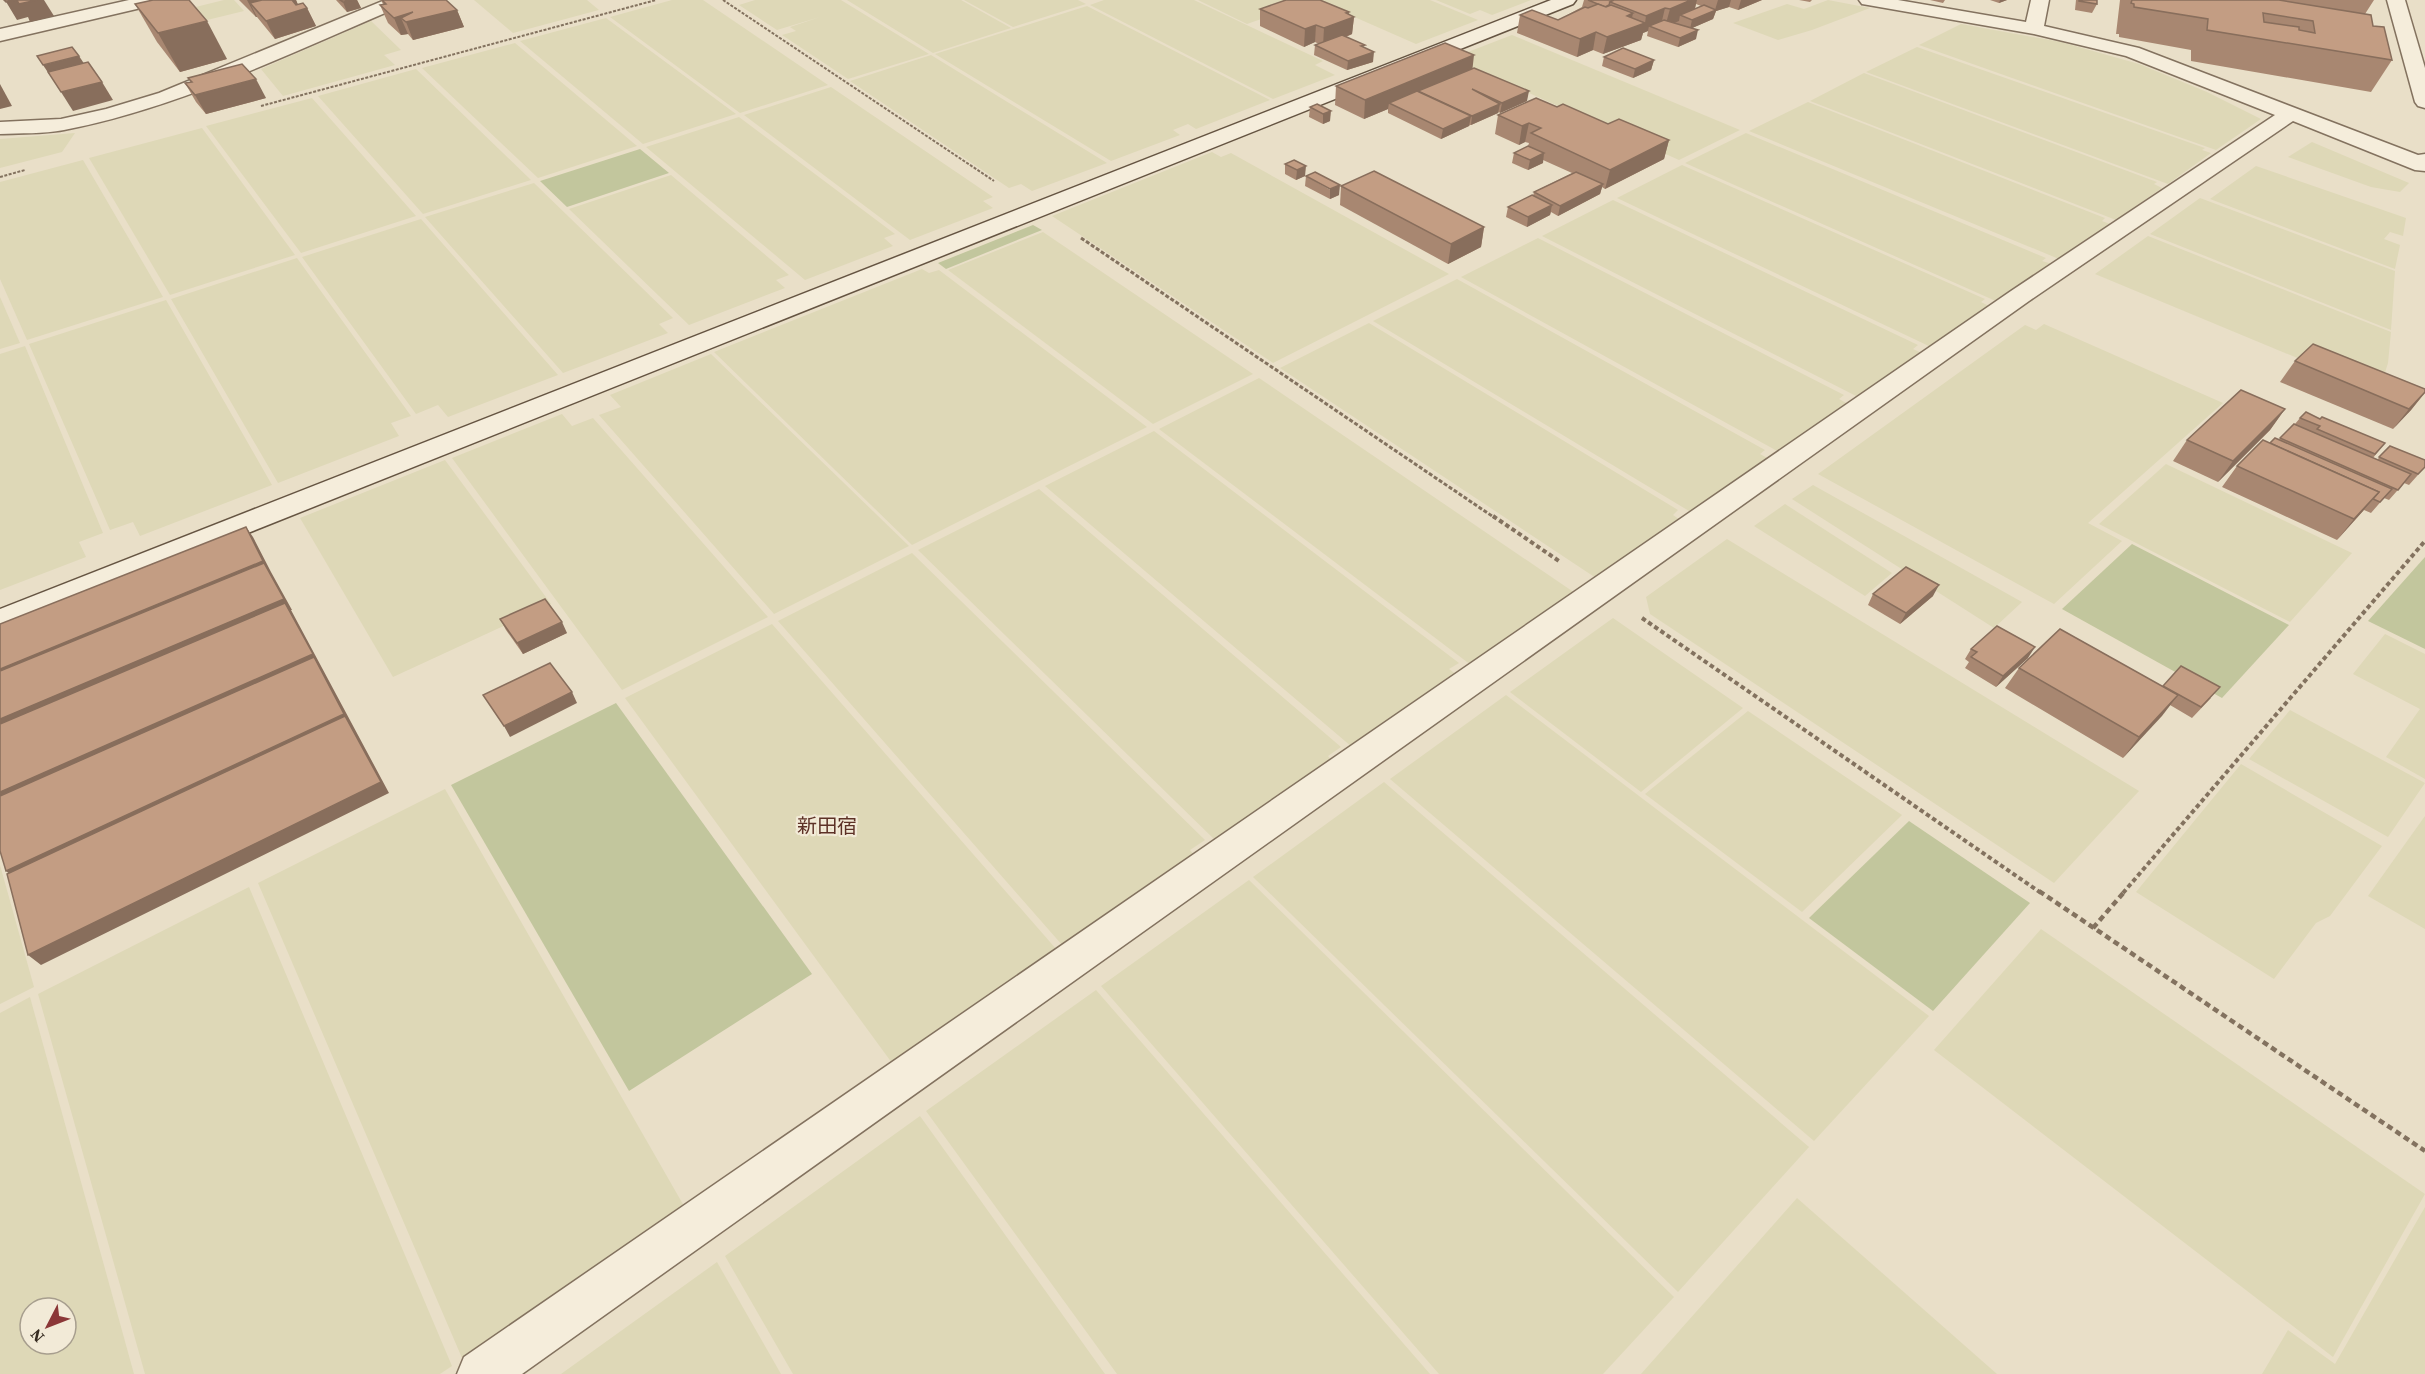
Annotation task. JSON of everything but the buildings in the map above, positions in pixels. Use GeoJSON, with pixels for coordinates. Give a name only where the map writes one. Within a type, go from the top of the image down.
{"type":"FeatureCollection","features":[{"type":"Feature","properties":{"kind":"street"},"geometry":{"type":"LineString","coordinates":[[0,35],[152,0]]}},
{"type":"Feature","properties":{"kind":"street"},"geometry":{"type":"LineString","coordinates":[[0,128],[61,125],[111,114],[166,97],[400,0]]}},
{"type":"Feature","properties":{"kind":"street"},"geometry":{"type":"LineString","coordinates":[[0,621],[1568,0]]}},
{"type":"Feature","properties":{"kind":"street"},"geometry":{"type":"LineString","coordinates":[[1868,0],[2034,29],[2132,52],[2424,164]]}},
{"type":"Feature","properties":{"kind":"street"},"geometry":{"type":"LineString","coordinates":[[2034,29],[2040,0]]}},
{"type":"Feature","properties":{"kind":"street"},"geometry":{"type":"LineString","coordinates":[[2396,0],[2425,102]]}},
{"type":"Feature","properties":{"kind":"street"},"geometry":{"type":"LineString","coordinates":[[481,1374],[2020,296],[2290,114]]}},
{"type":"Feature","properties":{"kind":"path"},"geometry":{"type":"LineString","coordinates":[[253,108],[656,0]]}},
{"type":"Feature","properties":{"kind":"path"},"geometry":{"type":"LineString","coordinates":[[723,0],[1038,209],[1602,590],[2093,928],[2425,1151]]}},
{"type":"Feature","properties":{"kind":"path"},"geometry":{"type":"LineString","coordinates":[[0,177],[34,167]]}},
{"type":"Feature","properties":{"kind":"path"},"geometry":{"type":"LineString","coordinates":[[2093,928],[2425,541]]}},
{"type":"Feature","properties":{"kind":"shaded area"},"geometry":{"type":"Polygon","coordinates":[[[224,0],[234,0],[244,11],[162,31],[151,18],[224,0]]]}},
{"type":"Feature","properties":{"kind":"shaded area"},"geometry":{"type":"Polygon","coordinates":[[[474,0],[587,0],[599,10],[513,33],[474,0]]]}},
{"type":"Feature","properties":{"kind":"shaded area"},"geometry":{"type":"Polygon","coordinates":[[[672,0],[703,0],[828,85],[740,113],[610,17],[672,0]]]}},
{"type":"Feature","properties":{"kind":"shaded area"},"geometry":{"type":"Polygon","coordinates":[[[755,0],[841,0],[929,54],[848,79],[782,35],[796,31],[790,27],[820,17],[777,30],[739,5],[755,0]]]}},
{"type":"Feature","properties":{"kind":"shaded area"},"geometry":{"type":"Polygon","coordinates":[[[847,0],[961,0],[1011,28],[933,53],[847,0]]]}},
{"type":"Feature","properties":{"kind":"shaded area"},"geometry":{"type":"Polygon","coordinates":[[[964,0],[1078,0],[1086,4],[1013,27],[964,0]]]}},
{"type":"Feature","properties":{"kind":"shaded area"},"geometry":{"type":"Polygon","coordinates":[[[1104,0],[1194,0],[1323,61],[1315,65],[1335,75],[1273,99],[1090,5],[1104,0]]]}},
{"type":"Feature","properties":{"kind":"shaded area"},"geometry":{"type":"Polygon","coordinates":[[[1198,0],[1311,0],[1313,1],[1247,24],[1198,0]]]}},
{"type":"Feature","properties":{"kind":"shaded area"},"geometry":{"type":"Polygon","coordinates":[[[1430,0],[1478,20],[1416,44],[1318,1],[1430,0]]]}},
{"type":"Feature","properties":{"kind":"shaded area"},"geometry":{"type":"Polygon","coordinates":[[[1436,0],[1531,0],[1492,15],[1480,10],[1470,14],[1436,0]]]}},
{"type":"Feature","properties":{"kind":"shaded area"},"geometry":{"type":"Polygon","coordinates":[[[1828,0],[1870,8],[1778,40],[1733,23],[1787,4],[1804,9],[1828,0]]]}},
{"type":"Feature","properties":{"kind":"shaded area"},"geometry":{"type":"Polygon","coordinates":[[[1087,6],[1270,100],[1196,129],[1188,124],[1173,130],[1180,135],[1111,161],[935,54],[1087,6]]]}},
{"type":"Feature","properties":{"kind":"shaded area"},"geometry":{"type":"Polygon","coordinates":[[[606,18],[736,114],[643,144],[520,41],[606,18]]]}},
{"type":"Feature","properties":{"kind":"shaded area"},"geometry":{"type":"Polygon","coordinates":[[[371,21],[401,50],[384,55],[395,65],[283,96],[261,69],[371,21]]]}},
{"type":"Feature","properties":{"kind":"shaded area"},"geometry":{"type":"Polygon","coordinates":[[[1961,24],[2061,42],[2139,64],[2207,92],[2261,119],[2216,150],[1919,45],[1961,24]]]}},
{"type":"Feature","properties":{"kind":"shaded area"},"geometry":{"type":"Polygon","coordinates":[[[1512,35],[1740,130],[1679,160],[1466,65],[1473,61],[1460,55],[1512,35]]]}},
{"type":"Feature","properties":{"kind":"shaded area"},"geometry":{"type":"Polygon","coordinates":[[[515,43],[637,146],[538,178],[422,68],[515,43]]]}},
{"type":"Feature","properties":{"kind":"shaded area"},"geometry":{"type":"Polygon","coordinates":[[[1917,47],[2205,148],[2202,150],[2211,153],[2168,184],[1866,72],[1917,47]]]}},
{"type":"Feature","properties":{"kind":"shaded area"},"geometry":{"type":"Polygon","coordinates":[[[931,55],[1107,163],[1032,191],[1021,184],[1009,188],[850,81],[931,55]]]}},
{"type":"Feature","properties":{"kind":"shaded area"},"geometry":{"type":"Polygon","coordinates":[[[416,69],[531,180],[423,214],[318,96],[416,69]]]}},
{"type":"Feature","properties":{"kind":"shaded area"},"geometry":{"type":"Polygon","coordinates":[[[1864,73],[2157,182],[2154,184],[2162,188],[2116,220],[1810,101],[1864,73]]]}},
{"type":"Feature","properties":{"kind":"shaded area"},"geometry":{"type":"Polygon","coordinates":[[[831,87],[993,197],[983,201],[993,208],[910,240],[744,115],[831,87]]]}},
{"type":"Feature","properties":{"kind":"shaded area"},"geometry":{"type":"Polygon","coordinates":[[[312,98],[416,216],[301,253],[206,126],[312,98]]]}},
{"type":"Feature","properties":{"kind":"shaded area"},"geometry":{"type":"Polygon","coordinates":[[[1808,102],[2105,218],[2102,221],[2110,224],[2059,259],[1749,131],[1808,102]]]}},
{"type":"Feature","properties":{"kind":"shaded area"},"geometry":{"type":"Polygon","coordinates":[[[739,117],[895,234],[884,238],[893,246],[805,280],[646,147],[739,117]]]}},
{"type":"Feature","properties":{"kind":"shaded area"},"geometry":{"type":"Polygon","coordinates":[[[202,128],[295,255],[170,295],[89,158],[202,128]]]}},
{"type":"Feature","properties":{"kind":"shaded area"},"geometry":{"type":"Polygon","coordinates":[[[75,133],[62,152],[0,168],[0,139],[75,133]]]}},
{"type":"Feature","properties":{"kind":"shaded area"},"geometry":{"type":"Polygon","coordinates":[[[1746,133],[2046,258],[2042,261],[2052,264],[1998,302],[1685,163],[1746,133]]]}},
{"type":"Feature","properties":{"kind":"shaded area"},"geometry":{"type":"Polygon","coordinates":[[[2312,142],[2409,183],[2400,192],[2371,187],[2288,157],[2312,142]]]}},
{"type":"Feature","properties":{"kind":"shaded area"},"geometry":{"type":"Polygon","coordinates":[[[1212,152],[1221,157],[1231,153],[1449,274],[1273,363],[1052,216],[1212,152]]]}},
{"type":"Feature","properties":{"kind":"shaded area"},"geometry":{"type":"Polygon","coordinates":[[[83,160],[163,297],[27,340],[0,279],[0,182],[83,160]]]}},
{"type":"Feature","properties":{"kind":"shaded area"},"geometry":{"type":"Polygon","coordinates":[[[1682,165],[1985,299],[1981,302],[1991,307],[1933,348],[1617,198],[1682,165]]]}},
{"type":"Feature","properties":{"kind":"shaded area"},"geometry":{"type":"Polygon","coordinates":[[[2256,166],[2406,218],[2403,236],[2390,232],[2384,239],[2400,245],[2395,269],[2210,199],[2256,166]]]}},
{"type":"Feature","properties":{"kind":"shaded area"},"geometry":{"type":"Polygon","coordinates":[[[671,175],[789,275],[776,280],[785,288],[689,325],[569,209],[671,175]]]}},
{"type":"Feature","properties":{"kind":"shaded area"},"geometry":{"type":"Polygon","coordinates":[[[534,183],[673,318],[659,324],[668,333],[563,373],[425,217],[534,183]]]}},
{"type":"Feature","properties":{"kind":"shaded area"},"geometry":{"type":"Polygon","coordinates":[[[2200,198],[2395,271],[2391,330],[2150,234],[2200,198]]]}},
{"type":"Feature","properties":{"kind":"shaded area"},"geometry":{"type":"Polygon","coordinates":[[[1613,200],[1918,345],[1913,349],[1924,354],[1860,398],[1542,236],[1613,200]]]}},
{"type":"Feature","properties":{"kind":"shaded area"},"geometry":{"type":"Polygon","coordinates":[[[421,219],[558,375],[448,417],[438,405],[416,414],[302,257],[421,219]]]}},
{"type":"Feature","properties":{"kind":"shaded area"},"geometry":{"type":"Polygon","coordinates":[[[1043,232],[1253,374],[1153,424],[948,270],[1043,232]]]}},
{"type":"Feature","properties":{"kind":"shaded area"},"geometry":{"type":"Polygon","coordinates":[[[2148,236],[2391,332],[2388,363],[2379,392],[2095,274],[2148,236]]]}},
{"type":"Feature","properties":{"kind":"shaded area"},"geometry":{"type":"Polygon","coordinates":[[[1538,238],[1844,395],[1839,399],[1850,405],[1781,453],[1461,277],[1538,238]]]}},
{"type":"Feature","properties":{"kind":"shaded area"},"geometry":{"type":"Polygon","coordinates":[[[297,258],[411,416],[391,423],[399,436],[278,483],[171,299],[297,258]]]}},
{"type":"Feature","properties":{"kind":"shaded area"},"geometry":{"type":"Polygon","coordinates":[[[922,269],[929,273],[939,270],[1147,427],[912,545],[714,352],[922,269]]]}},
{"type":"Feature","properties":{"kind":"shaded area"},"geometry":{"type":"Polygon","coordinates":[[[1457,279],[1765,450],[1760,454],[1771,460],[1694,514],[1373,321],[1457,279]]]}},
{"type":"Feature","properties":{"kind":"shaded area"},"geometry":{"type":"Polygon","coordinates":[[[0,297],[20,343],[0,349],[0,297]]]}},
{"type":"Feature","properties":{"kind":"shaded area"},"geometry":{"type":"Polygon","coordinates":[[[166,300],[272,485],[140,536],[133,522],[110,530],[29,344],[166,300]]]}},
{"type":"Feature","properties":{"kind":"shaded area"},"geometry":{"type":"Polygon","coordinates":[[[1369,323],[1678,510],[1673,515],[1683,522],[1599,580],[1280,368],[1369,323]]]}},
{"type":"Feature","properties":{"kind":"shaded area"},"geometry":{"type":"Polygon","coordinates":[[[2044,324],[2223,403],[2088,523],[2122,541],[2054,604],[1818,474],[2025,325],[2036,330],[2044,324]]]}},
{"type":"Feature","properties":{"kind":"shaded area"},"geometry":{"type":"Polygon","coordinates":[[[25,346],[103,533],[79,542],[86,557],[0,590],[0,354],[25,346]]]}},
{"type":"Feature","properties":{"kind":"shaded area"},"geometry":{"type":"Polygon","coordinates":[[[711,354],[909,546],[774,614],[599,415],[621,407],[610,395],[711,354]]]}},
{"type":"Feature","properties":{"kind":"shaded area"},"geometry":{"type":"Polygon","coordinates":[[[1259,378],[1575,593],[1471,665],[1159,429],[1259,378]]]}},
{"type":"Feature","properties":{"kind":"shaded area"},"geometry":{"type":"Polygon","coordinates":[[[562,414],[572,426],[593,418],[768,617],[622,690],[452,458],[562,414]]]}},
{"type":"Feature","properties":{"kind":"shaded area"},"geometry":{"type":"Polygon","coordinates":[[[1154,431],[1459,663],[1449,669],[1457,675],[1352,747],[1045,486],[1154,431]]]}},
{"type":"Feature","properties":{"kind":"shaded area"},"geometry":{"type":"Polygon","coordinates":[[[445,460],[551,604],[393,677],[300,518],[445,460]]]}},
{"type":"Feature","properties":{"kind":"shaded area"},"geometry":{"type":"Polygon","coordinates":[[[2166,464],[2352,553],[2290,622],[2099,524],[2166,464]]]}},
{"type":"Feature","properties":{"kind":"shaded area"},"geometry":{"type":"Polygon","coordinates":[[[1813,485],[2022,602],[1994,628],[1792,499],[1813,485]]]}},
{"type":"Feature","properties":{"kind":"shaded area"},"geometry":{"type":"Polygon","coordinates":[[[1039,489],[1341,747],[1328,756],[1332,761],[1216,841],[918,550],[1039,489]]]}},
{"type":"Feature","properties":{"kind":"shaded area"},"geometry":{"type":"Polygon","coordinates":[[[1785,504],[1892,573],[1865,596],[1754,526],[1785,504]]]}},
{"type":"Feature","properties":{"kind":"shaded area"},"geometry":{"type":"Polygon","coordinates":[[[1727,539],[2139,791],[2054,883],[1650,614],[1646,597],[1727,539]]]}},
{"type":"Feature","properties":{"kind":"shaded area"},"geometry":{"type":"Polygon","coordinates":[[[912,553],[1205,840],[1190,850],[1194,855],[1063,946],[778,621],[912,553]]]}},
{"type":"Feature","properties":{"kind":"shaded area"},"geometry":{"type":"Polygon","coordinates":[[[1613,618],[1743,708],[1641,792],[1510,692],[1613,618]]]}},
{"type":"Feature","properties":{"kind":"shaded area"},"geometry":{"type":"Polygon","coordinates":[[[772,624],[1057,950],[892,1063],[625,698],[772,624]]]}},
{"type":"Feature","properties":{"kind":"shaded area"},"geometry":{"type":"Polygon","coordinates":[[[2385,634],[2425,654],[2425,779],[2386,757],[2420,709],[2353,674],[2385,634]]]}},
{"type":"Feature","properties":{"kind":"shaded area"},"geometry":{"type":"Polygon","coordinates":[[[1506,695],[1929,1016],[1814,1141],[1390,779],[1506,695]]]}},
{"type":"Feature","properties":{"kind":"shaded area"},"geometry":{"type":"Polygon","coordinates":[[[2290,710],[2425,783],[2388,837],[2249,759],[2290,710]]]}},
{"type":"Feature","properties":{"kind":"shaded area"},"geometry":{"type":"Polygon","coordinates":[[[1748,711],[1902,815],[1802,912],[1645,794],[1748,711]]]}},
{"type":"Feature","properties":{"kind":"shaded area"},"geometry":{"type":"Polygon","coordinates":[[[2241,764],[2382,846],[2330,916],[2316,923],[2274,979],[2136,892],[2241,764]]]}},
{"type":"Feature","properties":{"kind":"shaded area"},"geometry":{"type":"Polygon","coordinates":[[[1384,782],[1809,1147],[1678,1292],[1253,877],[1384,782]]]}},
{"type":"Feature","properties":{"kind":"shaded area"},"geometry":{"type":"Polygon","coordinates":[[[445,789],[684,1206],[462,1358],[258,883],[445,789]]]}},
{"type":"Feature","properties":{"kind":"shaded area"},"geometry":{"type":"Polygon","coordinates":[[[2425,816],[2425,929],[2368,896],[2425,816]]]}},
{"type":"Feature","properties":{"kind":"shaded area"},"geometry":{"type":"Polygon","coordinates":[[[0,865],[34,987],[0,1004],[0,865]]]}},
{"type":"Feature","properties":{"kind":"shaded area"},"geometry":{"type":"Polygon","coordinates":[[[1249,880],[1674,1297],[1603,1374],[1439,1374],[1101,986],[1249,880]]]}},
{"type":"Feature","properties":{"kind":"shaded area"},"geometry":{"type":"Polygon","coordinates":[[[249,887],[452,1366],[440,1374],[145,1374],[38,994],[249,887]]]}},
{"type":"Feature","properties":{"kind":"shaded area"},"geometry":{"type":"Polygon","coordinates":[[[2041,929],[2425,1194],[2333,1357],[1934,1050],[2041,929]]]}},
{"type":"Feature","properties":{"kind":"shaded area"},"geometry":{"type":"Polygon","coordinates":[[[1096,990],[1430,1374],[1117,1374],[926,1111],[1096,990]]]}},
{"type":"Feature","properties":{"kind":"shaded area"},"geometry":{"type":"Polygon","coordinates":[[[30,997],[134,1374],[0,1374],[0,1013],[30,997]]]}},
{"type":"Feature","properties":{"kind":"shaded area"},"geometry":{"type":"Polygon","coordinates":[[[920,1116],[1105,1374],[793,1374],[725,1256],[920,1116]]]}},
{"type":"Feature","properties":{"kind":"shaded area"},"geometry":{"type":"Polygon","coordinates":[[[1797,1198],[1997,1374],[1641,1374],[1797,1198]]]}},
{"type":"Feature","properties":{"kind":"shaded area"},"geometry":{"type":"Polygon","coordinates":[[[2425,1207],[2425,1374],[2262,1374],[2288,1330],[2335,1364],[2425,1207]]]}},
{"type":"Feature","properties":{"kind":"shaded area"},"geometry":{"type":"Polygon","coordinates":[[[717,1262],[781,1374],[561,1374],[717,1262]]]}},
{"type":"Feature","properties":{"kind":"green space"},"geometry":{"type":"Polygon","coordinates":[[[640,149],[669,173],[567,207],[540,181],[640,149]]]}},
{"type":"Feature","properties":{"kind":"green space"},"geometry":{"type":"Polygon","coordinates":[[[1033,225],[1042,230],[946,269],[938,263],[1033,225]]]}},
{"type":"Feature","properties":{"kind":"green space"},"geometry":{"type":"Polygon","coordinates":[[[2132,544],[2289,625],[2222,698],[2062,609],[2132,544]]]}},
{"type":"Feature","properties":{"kind":"green space"},"geometry":{"type":"Polygon","coordinates":[[[2425,557],[2425,649],[2368,621],[2425,557]]]}},
{"type":"Feature","properties":{"kind":"green space"},"geometry":{"type":"Polygon","coordinates":[[[616,703],[812,974],[629,1091],[451,785],[616,703]]]}},
{"type":"Feature","properties":{"kind":"green space"},"geometry":{"type":"Polygon","coordinates":[[[1909,821],[2030,903],[1933,1011],[1809,918],[1909,821]]]}},
{"type":"Feature","properties":{"kind":"district","name":"新田宿"},"geometry":{"type":"Point","coordinates":[827,826]}}]}
